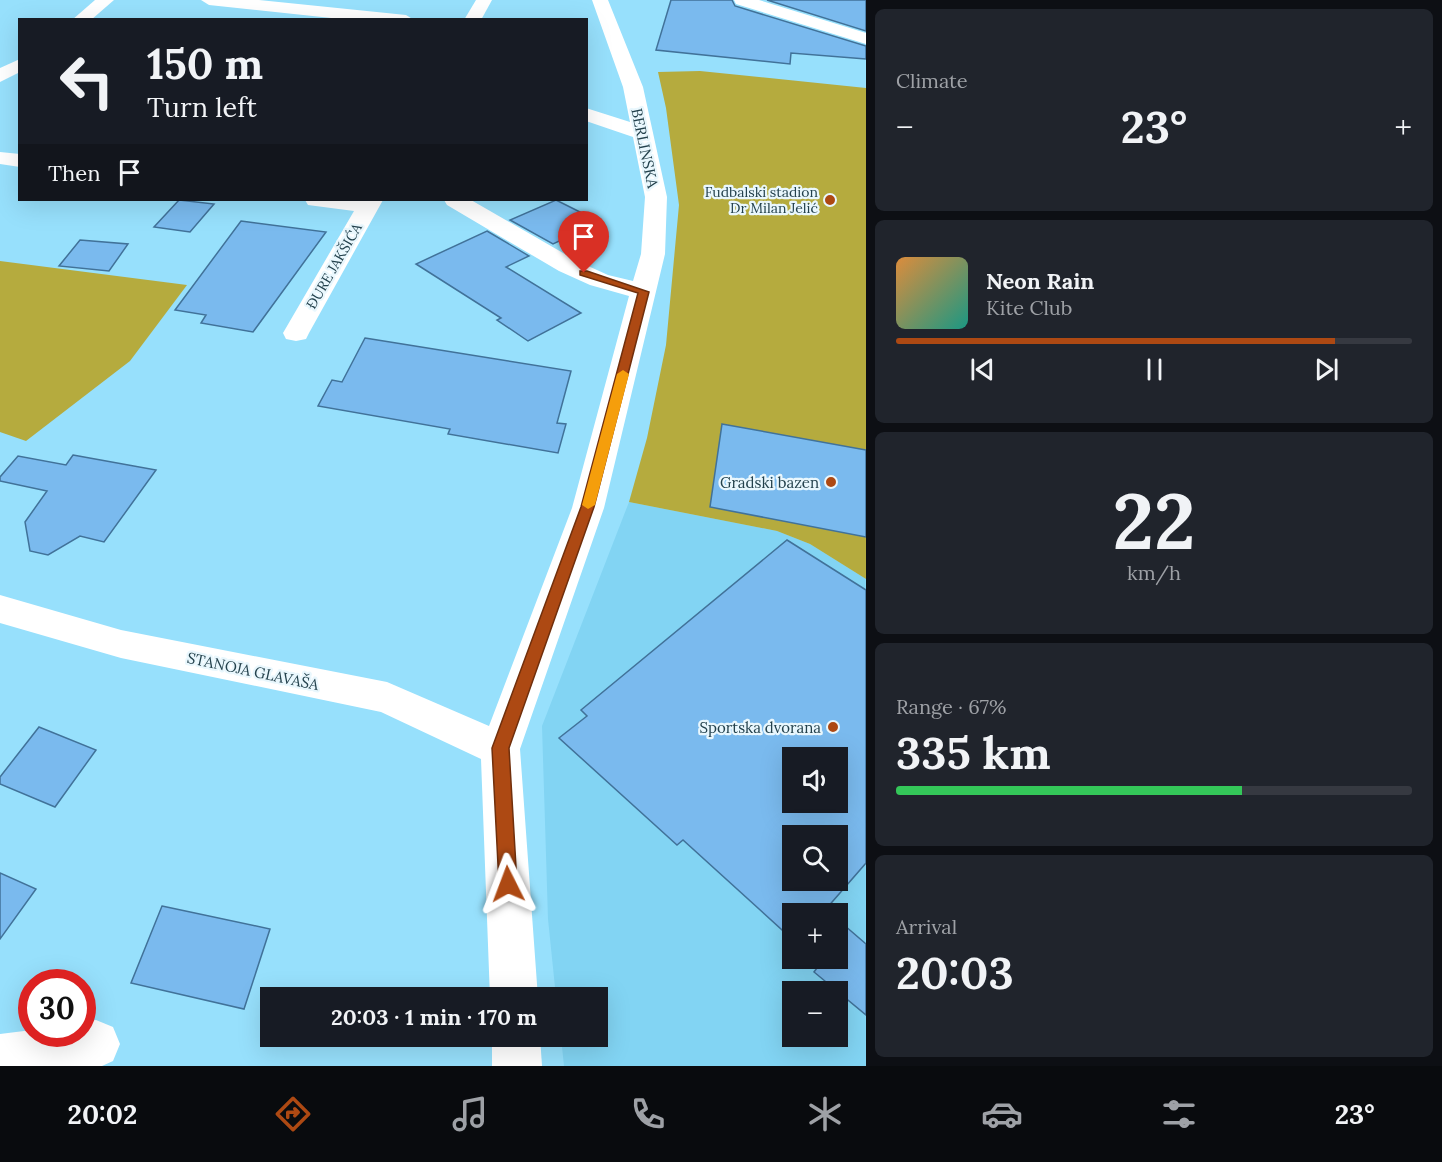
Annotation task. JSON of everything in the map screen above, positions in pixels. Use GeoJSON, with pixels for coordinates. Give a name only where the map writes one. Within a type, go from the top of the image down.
{"type":"FeatureCollection","features":[{"type":"Feature","properties":{"kind":"street"},"geometry":{"type":"LineString","coordinates":[[83,18],[106,0]]}},
{"type":"Feature","properties":{"kind":"street"},"geometry":{"type":"LineString","coordinates":[[209,0],[386,18]]}},
{"type":"Feature","properties":{"kind":"street"},"geometry":{"type":"LineString","coordinates":[[473,18],[484,0]]}},
{"type":"Feature","properties":{"kind":"street","name":"BERLINSKA"},"geometry":{"type":"LineString","coordinates":[[513,987],[500,748],[588,507],[653,254],[656,197],[633,87],[600,0]]}},
{"type":"Feature","properties":{"kind":"street"},"geometry":{"type":"LineString","coordinates":[[742,0],[866,39]]}},
{"type":"Feature","properties":{"kind":"street"},"geometry":{"type":"LineString","coordinates":[[0,75],[18,65]]}},
{"type":"Feature","properties":{"kind":"street"},"geometry":{"type":"LineString","coordinates":[[588,115],[641,133]]}},
{"type":"Feature","properties":{"kind":"street"},"geometry":{"type":"LineString","coordinates":[[0,158],[18,161]]}},
{"type":"Feature","properties":{"kind":"street"},"geometry":{"type":"LineString","coordinates":[[334,201],[370,203]]}},
{"type":"Feature","properties":{"kind":"street"},"geometry":{"type":"LineString","coordinates":[[456,201],[568,266],[599,280],[644,292]]}},
{"type":"Feature","properties":{"kind":"street","name":"ĐURE JAKŠIĆA"},"geometry":{"type":"LineString","coordinates":[[296,333],[370,203]]}},
{"type":"Feature","properties":{"kind":"street","name":"STANOJA GLAVAŠA"},"geometry":{"type":"LineString","coordinates":[[0,609],[121,644],[387,698],[500,748]]}},
{"type":"Feature","properties":{"kind":"street"},"geometry":{"type":"LineString","coordinates":[[0,1059],[77,1047]]}},
{"type":"Feature","properties":{"kind":"street"},"geometry":{"type":"LineString","coordinates":[[516,1047],[517,1066]]}},
{"type":"Feature","properties":{"kind":"shaded area"},"geometry":{"type":"Polygon","coordinates":[[[700,71],[866,88],[866,579],[810,544],[777,531],[629,502],[647,438],[666,345],[679,205],[666,108],[658,72],[700,71]]]}},
{"type":"Feature","properties":{"kind":"shaded area"},"geometry":{"type":"Polygon","coordinates":[[[0,261],[187,285],[130,361],[26,441],[0,432],[0,261]]]}},
{"type":"Feature","properties":{"kind":"shaded area"},"geometry":{"type":"Polygon","coordinates":[[[629,502],[777,531],[810,544],[866,579],[866,1066],[564,1066],[562,1047],[608,1047],[608,987],[555,987],[548,919],[542,726],[629,502]]]}},
{"type":"Feature","properties":{"kind":"building"},"geometry":{"type":"Polygon","coordinates":[[[671,0],[732,0],[735,6],[866,46],[866,59],[791,53],[790,64],[656,50],[671,0]]]}},
{"type":"Feature","properties":{"kind":"building"},"geometry":{"type":"Polygon","coordinates":[[[767,0],[866,0],[866,31],[767,0]]]}},
{"type":"Feature","properties":{"kind":"building"},"geometry":{"type":"Polygon","coordinates":[[[178,201],[214,204],[190,232],[154,227],[178,201]]]}},
{"type":"Feature","properties":{"kind":"building"},"geometry":{"type":"Polygon","coordinates":[[[558,201],[600,222],[553,244],[510,220],[558,201]]]}},
{"type":"Feature","properties":{"kind":"building"},"geometry":{"type":"Polygon","coordinates":[[[241,221],[326,232],[253,332],[201,323],[206,315],[175,310],[241,221]]]}},
{"type":"Feature","properties":{"kind":"building"},"geometry":{"type":"Polygon","coordinates":[[[487,231],[529,256],[506,267],[581,313],[528,341],[497,320],[501,318],[416,264],[487,231]]]}},
{"type":"Feature","properties":{"kind":"building"},"geometry":{"type":"Polygon","coordinates":[[[80,240],[128,244],[109,271],[59,266],[80,240]]]}},
{"type":"Feature","properties":{"kind":"building"},"geometry":{"type":"Polygon","coordinates":[[[365,338],[571,371],[557,423],[566,424],[558,453],[448,434],[450,429],[318,406],[332,380],[342,382],[365,338]]]}},
{"type":"Feature","properties":{"kind":"building"},"geometry":{"type":"Polygon","coordinates":[[[722,424],[866,450],[866,537],[710,507],[722,424]]]}},
{"type":"Feature","properties":{"kind":"building"},"geometry":{"type":"Polygon","coordinates":[[[73,455],[156,470],[104,542],[80,536],[48,555],[30,551],[25,522],[47,491],[0,481],[0,477],[18,456],[66,465],[73,455]]]}},
{"type":"Feature","properties":{"kind":"building"},"geometry":{"type":"Polygon","coordinates":[[[787,540],[866,590],[866,863],[848,884],[848,825],[782,825],[782,891],[842,891],[831,903],[782,903],[782,930],[683,840],[677,845],[559,738],[587,716],[581,710],[787,540]]]}},
{"type":"Feature","properties":{"kind":"building"},"geometry":{"type":"Polygon","coordinates":[[[39,727],[96,750],[55,807],[0,784],[0,777],[39,727]]]}},
{"type":"Feature","properties":{"kind":"building"},"geometry":{"type":"Polygon","coordinates":[[[0,873],[36,889],[0,939],[0,873]]]}},
{"type":"Feature","properties":{"kind":"building"},"geometry":{"type":"Polygon","coordinates":[[[162,906],[270,929],[244,1009],[131,983],[162,906]]]}},
{"type":"Feature","properties":{"kind":"building"},"geometry":{"type":"Polygon","coordinates":[[[848,928],[866,944],[866,1015],[848,1000],[848,981],[825,981],[814,972],[816,969],[848,969],[848,928]]]}},
{"type":"Feature","properties":{"kind":"slow traffic"},"geometry":{"type":"LineString","coordinates":[[588,505],[623,374]]}},
{"type":"Feature","properties":{"kind":"place","name":"Fudbalski stadion Dr Milan Jelić"},"geometry":{"type":"Point","coordinates":[830,200]}},
{"type":"Feature","properties":{"kind":"place","name":"Gradski bazen"},"geometry":{"type":"Point","coordinates":[831,482]}},
{"type":"Feature","properties":{"kind":"place","name":"Sportska dvorana"},"geometry":{"type":"Point","coordinates":[833,727]}},
{"type":"Feature","properties":{"kind":"route"},"geometry":{"type":"LineString","coordinates":[[508,884],[500,748],[588,507],[644,292],[599,280],[584,273]]}}]}
